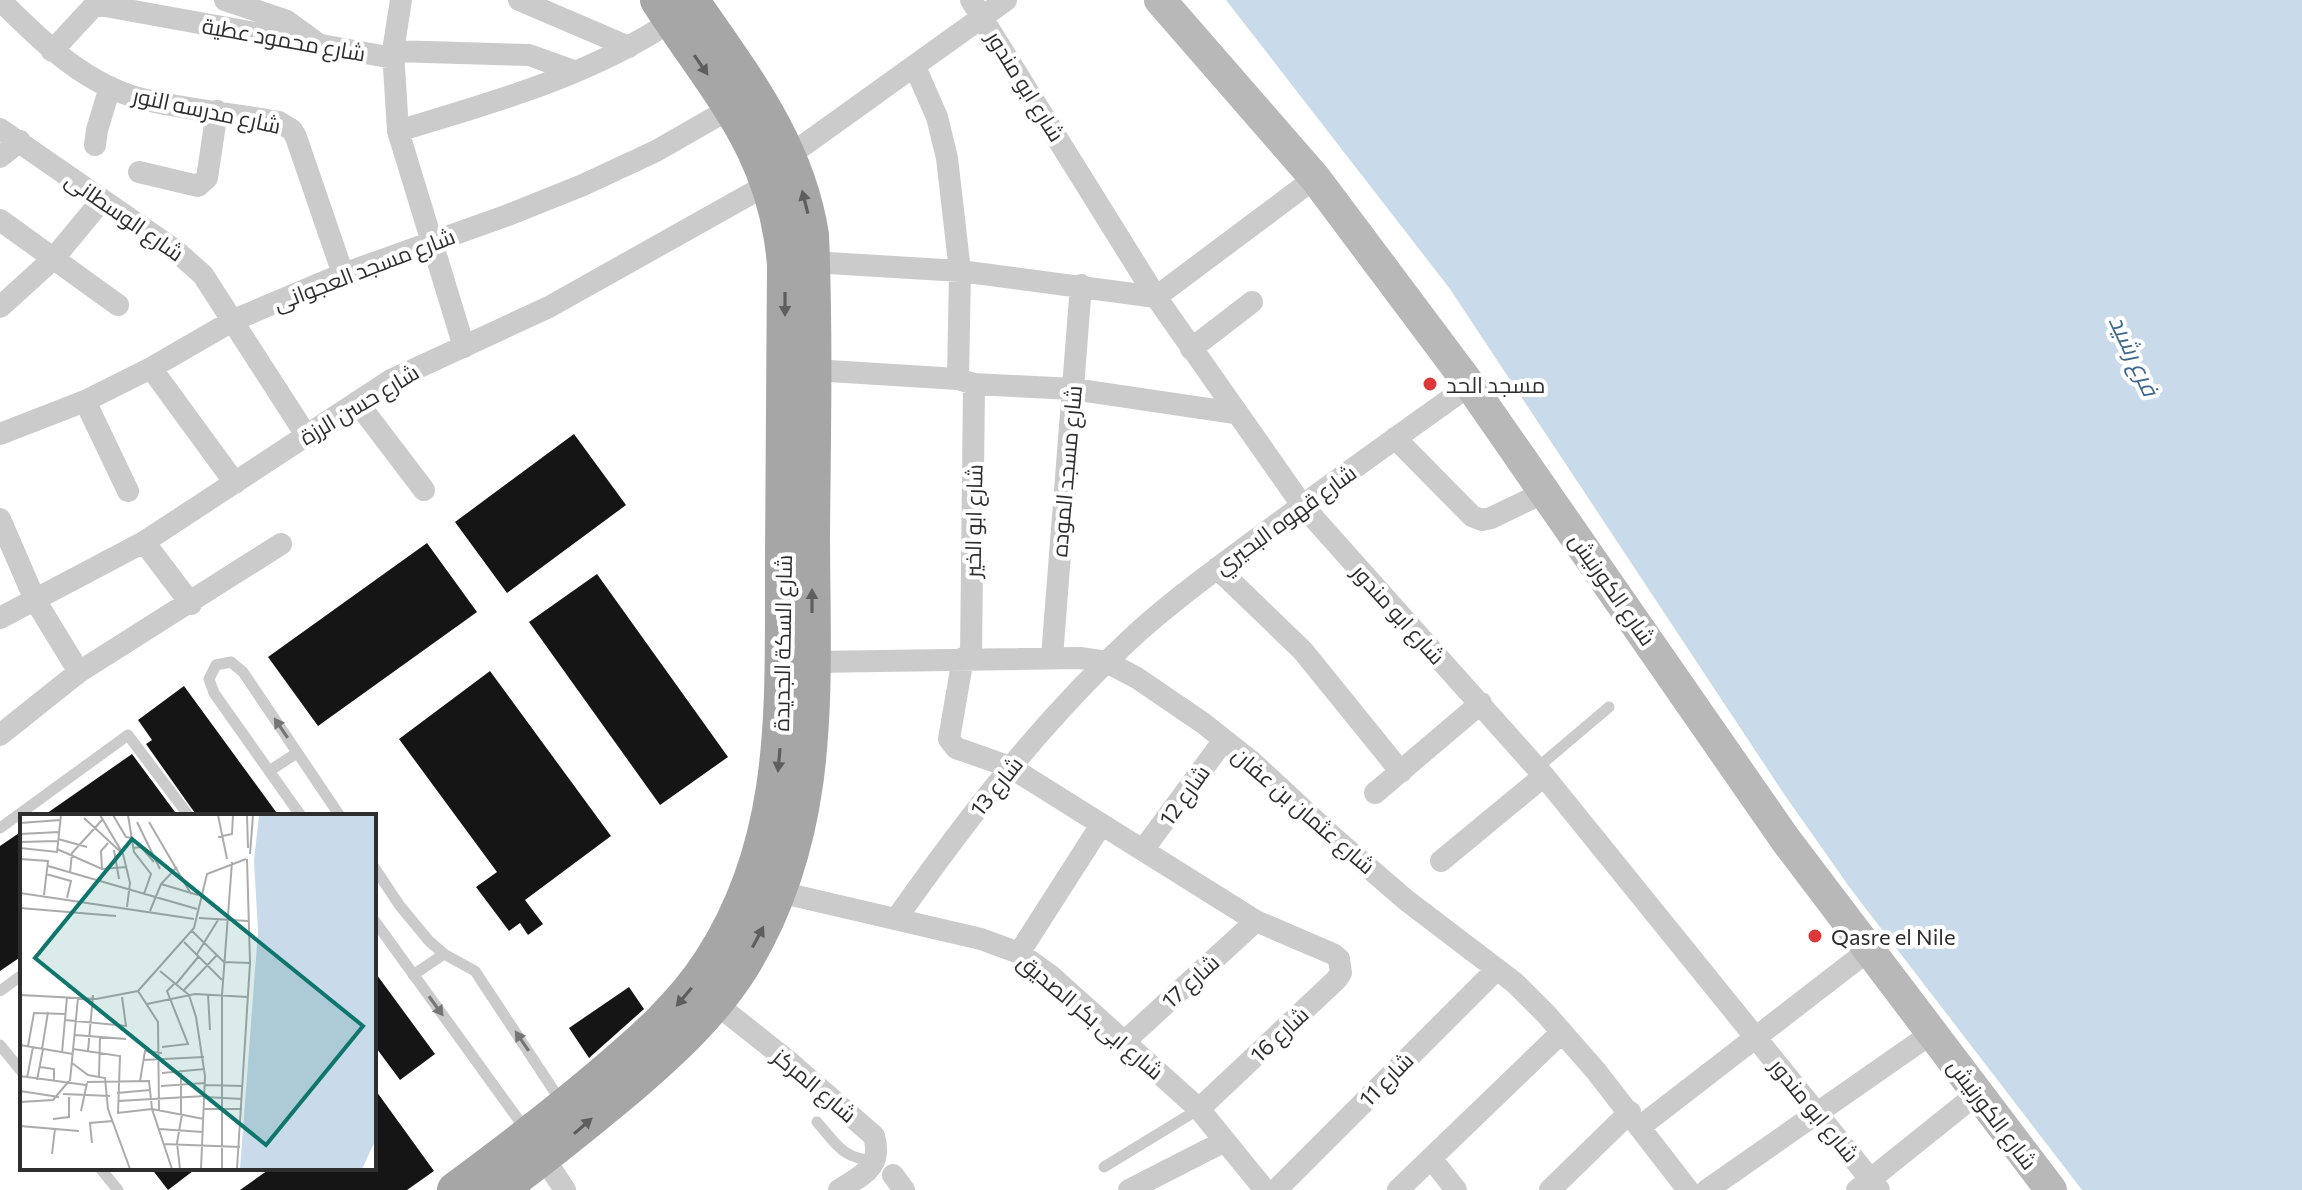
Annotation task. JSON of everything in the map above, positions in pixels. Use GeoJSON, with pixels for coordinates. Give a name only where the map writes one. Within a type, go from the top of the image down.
{"type":"FeatureCollection","features":[{"type":"Feature","properties":{"kind":"main road","name":"شارع الكورنيش"},"geometry":{"type":"LineString","coordinates":[[1160,0],[1315,178],[1470,385],[1785,839],[2051,1190]]}},
{"type":"Feature","properties":{"kind":"main road","name":"شارع السكة الجديدة"},"geometry":{"type":"LineString","coordinates":[[455,1190],[536,1147],[656,1064],[715,1003],[747,956],[779,892],[797,835],[807,781],[812,662],[813,370],[812,262],[807,208],[780,169],[748,136],[673,7]]}},
{"type":"Feature","properties":{"kind":"main road","name":"شارع السكة الجديدة"},"geometry":{"type":"LineString","coordinates":[[499,1190],[536,1147],[565,1106],[664,1020],[710,963],[745,898],[761,856],[772,813],[780,753],[783,664],[785,265],[778,210],[780,169],[743,76],[673,7]]}},
{"type":"Feature","properties":{"kind":"street","name":"شارع مدرسه النور"},"geometry":{"type":"LineString","coordinates":[[0,0],[52,51],[110,87],[144,100],[279,122],[292,130],[343,274]]}},
{"type":"Feature","properties":{"kind":"street"},"geometry":{"type":"LineString","coordinates":[[225,0],[290,10],[319,45]]}},
{"type":"Feature","properties":{"kind":"street"},"geometry":{"type":"LineString","coordinates":[[401,0],[393,54],[398,131],[464,347]]}},
{"type":"Feature","properties":{"kind":"street"},"geometry":{"type":"LineString","coordinates":[[519,0],[629,47]]}},
{"type":"Feature","properties":{"kind":"street","name":"شارع حسن الرزة"},"geometry":{"type":"LineString","coordinates":[[0,618],[144,542],[391,380],[549,307],[780,169],[915,67],[977,8],[1006,0]]}},
{"type":"Feature","properties":{"kind":"street","name":"شارع محمود عطية"},"geometry":{"type":"LineString","coordinates":[[52,51],[92,8],[100,5],[319,45],[393,54],[529,55],[574,71]]}},
{"type":"Feature","properties":{"kind":"street"},"geometry":{"type":"LineString","coordinates":[[398,131],[480,107],[629,47],[673,7]]}},
{"type":"Feature","properties":{"kind":"street","name":"شارع ابو مندور"},"geometry":{"type":"LineString","coordinates":[[977,8],[1156,297],[1302,505],[1541,772],[1757,1036],[1817,1112],[1869,1186]]}},
{"type":"Feature","properties":{"kind":"street","name":"شارع ابو الخير"},"geometry":{"type":"LineString","coordinates":[[915,67],[937,117],[947,158],[960,271],[966,382],[967,658],[949,739],[956,748],[1010,767]]}},
{"type":"Feature","properties":{"kind":"street"},"geometry":{"type":"LineString","coordinates":[[95,145],[110,87]]}},
{"type":"Feature","properties":{"kind":"street","name":"شارع مسجد العجوانى"},"geometry":{"type":"LineString","coordinates":[[0,434],[85,401],[151,368],[234,320],[343,274],[583,185],[656,151],[731,108]]}},
{"type":"Feature","properties":{"kind":"street"},"geometry":{"type":"LineString","coordinates":[[139,172],[198,186],[203,184],[207,178],[217,111]]}},
{"type":"Feature","properties":{"kind":"street","name":"شارع الوسطانى"},"geometry":{"type":"LineString","coordinates":[[0,129],[189,261],[215,290],[306,435]]}},
{"type":"Feature","properties":{"kind":"street"},"geometry":{"type":"LineString","coordinates":[[0,157],[20,141]]}},
{"type":"Feature","properties":{"kind":"street"},"geometry":{"type":"LineString","coordinates":[[812,262],[960,271],[1156,297],[1315,178]]}},
{"type":"Feature","properties":{"kind":"street"},"geometry":{"type":"LineString","coordinates":[[0,307],[54,258],[102,200]]}},
{"type":"Feature","properties":{"kind":"street"},"geometry":{"type":"LineString","coordinates":[[0,220],[118,305]]}},
{"type":"Feature","properties":{"kind":"street","name":"شارع مسجد الموده"},"geometry":{"type":"LineString","coordinates":[[1052,657],[1081,285]]}},
{"type":"Feature","properties":{"kind":"street"},"geometry":{"type":"LineString","coordinates":[[1191,349],[1252,302]]}},
{"type":"Feature","properties":{"kind":"street"},"geometry":{"type":"LineString","coordinates":[[151,368],[235,483]]}},
{"type":"Feature","properties":{"kind":"street"},"geometry":{"type":"LineString","coordinates":[[813,370],[1073,389],[1235,413]]}},
{"type":"Feature","properties":{"kind":"street","name":"شارع قهوه البحيري"},"geometry":{"type":"LineString","coordinates":[[1107,662],[1178,598],[1217,568],[1470,385]]}},
{"type":"Feature","properties":{"kind":"street"},"geometry":{"type":"LineString","coordinates":[[85,401],[128,491]]}},
{"type":"Feature","properties":{"kind":"street"},"geometry":{"type":"LineString","coordinates":[[357,402],[424,490]]}},
{"type":"Feature","properties":{"kind":"street"},"geometry":{"type":"LineString","coordinates":[[1395,438],[1472,516],[1482,520],[1545,492]]}},
{"type":"Feature","properties":{"kind":"street"},"geometry":{"type":"LineString","coordinates":[[0,519],[35,600],[79,672]]}},
{"type":"Feature","properties":{"kind":"street"},"geometry":{"type":"LineString","coordinates":[[144,542],[191,604]]}},
{"type":"Feature","properties":{"kind":"street"},"geometry":{"type":"LineString","coordinates":[[0,735],[79,672],[191,604],[281,544]]}},
{"type":"Feature","properties":{"kind":"street"},"geometry":{"type":"LineString","coordinates":[[1217,568],[1303,651],[1401,772]]}},
{"type":"Feature","properties":{"kind":"street","name":"شارع عثمان بن عفان"},"geometry":{"type":"LineString","coordinates":[[812,662],[1052,657],[1107,662],[1160,693],[1224,740],[1406,900],[1531,998],[1636,1119],[1688,1190]]}},
{"type":"Feature","properties":{"kind":"street","name":"شارع 13"},"geometry":{"type":"LineString","coordinates":[[896,919],[951,841],[1010,767],[1107,662]]}},
{"type":"Feature","properties":{"kind":"street"},"geometry":{"type":"LineString","coordinates":[[1375,793],[1481,703]]}},
{"type":"Feature","properties":{"kind":"street","name":"شارع 12"},"geometry":{"type":"LineString","coordinates":[[1143,850],[1224,740]]}},
{"type":"Feature","properties":{"kind":"street"},"geometry":{"type":"LineString","coordinates":[[1010,767],[1256,921]]}},
{"type":"Feature","properties":{"kind":"street"},"geometry":{"type":"LineString","coordinates":[[1441,861],[1541,772]]}},
{"type":"Feature","properties":{"kind":"street"},"geometry":{"type":"LineString","coordinates":[[1019,953],[1101,825]]}},
{"type":"Feature","properties":{"kind":"street","name":"شارع ابى بكر الصديق"},"geometry":{"type":"LineString","coordinates":[[779,892],[981,939],[1019,953],[1051,976],[1199,1109],[1265,1190]]}},
{"type":"Feature","properties":{"kind":"street","name":"شارع 16"},"geometry":{"type":"LineString","coordinates":[[1199,1109],[1336,980],[1342,966],[1333,954],[1256,921]]}},
{"type":"Feature","properties":{"kind":"street","name":"شارع 17"},"geometry":{"type":"LineString","coordinates":[[1124,1042],[1256,921]]}},
{"type":"Feature","properties":{"kind":"street"},"geometry":{"type":"LineString","coordinates":[[1550,1190],[1636,1119],[1757,1036],[1869,950]]}},
{"type":"Feature","properties":{"kind":"street","name":"شارع 11"},"geometry":{"type":"LineString","coordinates":[[1276,1190],[1497,969]]}},
{"type":"Feature","properties":{"kind":"street","name":"شارع المركز"},"geometry":{"type":"LineString","coordinates":[[715,1003],[866,1127],[874,1136],[876,1161]]}},
{"type":"Feature","properties":{"kind":"street"},"geometry":{"type":"LineString","coordinates":[[1398,1190],[1562,1032]]}},
{"type":"Feature","properties":{"kind":"street"},"geometry":{"type":"LineString","coordinates":[[1707,1190],[1932,1033]]}},
{"type":"Feature","properties":{"kind":"street"},"geometry":{"type":"LineString","coordinates":[[1869,1186],[1978,1093]]}},
{"type":"Feature","properties":{"kind":"street"},"geometry":{"type":"LineString","coordinates":[[1129,1190],[1225,1141]]}},
{"type":"Feature","properties":{"kind":"street"},"geometry":{"type":"LineString","coordinates":[[536,1147],[565,1190]]}},
{"type":"Feature","properties":{"kind":"street"},"geometry":{"type":"LineString","coordinates":[[1431,1158],[1456,1190]]}},
{"type":"Feature","properties":{"kind":"street"},"geometry":{"type":"LineString","coordinates":[[848,1184],[876,1161]]}},
{"type":"Feature","properties":{"kind":"lane"},"geometry":{"type":"LineString","coordinates":[[300,814],[214,693],[209,679],[216,665],[231,662],[243,672],[339,814]]}},
{"type":"Feature","properties":{"kind":"lane"},"geometry":{"type":"LineString","coordinates":[[1541,772],[1609,707]]}},
{"type":"Feature","properties":{"kind":"lane"},"geometry":{"type":"LineString","coordinates":[[0,828],[128,735],[187,814]]}},
{"type":"Feature","properties":{"kind":"lane"},"geometry":{"type":"LineString","coordinates":[[269,771],[297,753]]}},
{"type":"Feature","properties":{"kind":"lane"},"geometry":{"type":"LineString","coordinates":[[376,870],[429,941],[444,954],[475,971],[565,1106]]}},
{"type":"Feature","properties":{"kind":"lane"},"geometry":{"type":"LineString","coordinates":[[376,923],[536,1147]]}},
{"type":"Feature","properties":{"kind":"lane"},"geometry":{"type":"LineString","coordinates":[[413,975],[444,954]]}},
{"type":"Feature","properties":{"kind":"lane"},"geometry":{"type":"LineString","coordinates":[[0,991],[20,976]]}},
{"type":"Feature","properties":{"kind":"lane"},"geometry":{"type":"LineString","coordinates":[[0,1045],[20,1070]]}},
{"type":"Feature","properties":{"kind":"lane"},"geometry":{"type":"LineString","coordinates":[[1104,1167],[1199,1109]]}},
{"type":"Feature","properties":{"kind":"lane"},"geometry":{"type":"LineString","coordinates":[[817,1122],[854,1159],[876,1161]]}},
{"type":"Feature","properties":{"kind":"lane"},"geometry":{"type":"LineString","coordinates":[[102,1170],[118,1190]]}},
{"type":"Feature","properties":{"kind":"water","name":"فرع رشيد"},"geometry":{"type":"Polygon","coordinates":[[[1226,0],[2302,0],[2302,1190],[2082,1190],[1850,888],[1784,794],[1450,289],[1226,0]]]}},
{"type":"Feature","properties":{"kind":"building"},"geometry":{"type":"Polygon","coordinates":[[[574,434],[626,505],[507,593],[455,522],[574,434]]]}},
{"type":"Feature","properties":{"kind":"building"},"geometry":{"type":"Polygon","coordinates":[[[427,543],[477,612],[318,726],[268,657],[427,543]]]}},
{"type":"Feature","properties":{"kind":"building"},"geometry":{"type":"Polygon","coordinates":[[[597,574],[728,757],[660,805],[529,622],[597,574]]]}},
{"type":"Feature","properties":{"kind":"building"},"geometry":{"type":"Polygon","coordinates":[[[490,671],[611,836],[525,900],[543,924],[528,935],[520,923],[509,931],[476,887],[497,872],[399,739],[490,671]]]}},
{"type":"Feature","properties":{"kind":"building"},"geometry":{"type":"Polygon","coordinates":[[[184,686],[278,814],[196,814],[146,744],[152,740],[138,720],[184,686]]]}},
{"type":"Feature","properties":{"kind":"building"},"geometry":{"type":"Polygon","coordinates":[[[132,754],[177,814],[46,814],[132,754]]]}},
{"type":"Feature","properties":{"kind":"building"},"geometry":{"type":"Polygon","coordinates":[[[20,832],[20,957],[0,971],[0,846],[20,832]]]}},
{"type":"Feature","properties":{"kind":"building"},"geometry":{"type":"Polygon","coordinates":[[[376,974],[435,1054],[400,1080],[376,1048],[376,974]]]}},
{"type":"Feature","properties":{"kind":"building"},"geometry":{"type":"Polygon","coordinates":[[[629,987],[644,1009],[589,1058],[569,1028],[629,987]]]}},
{"type":"Feature","properties":{"kind":"building"},"geometry":{"type":"Polygon","coordinates":[[[376,1091],[434,1171],[407,1190],[240,1190],[268,1170],[376,1170],[376,1091]]]}},
{"type":"Feature","properties":{"kind":"building"},"geometry":{"type":"Polygon","coordinates":[[[153,1170],[194,1170],[168,1190],[153,1170]]]}},
{"type":"Feature","properties":{"kind":"place","name":"مسجد الحد"},"geometry":{"type":"Point","coordinates":[1430,384]}},
{"type":"Feature","properties":{"kind":"place","name":"Qasre el Nile"},"geometry":{"type":"Point","coordinates":[1815,936]}}]}
